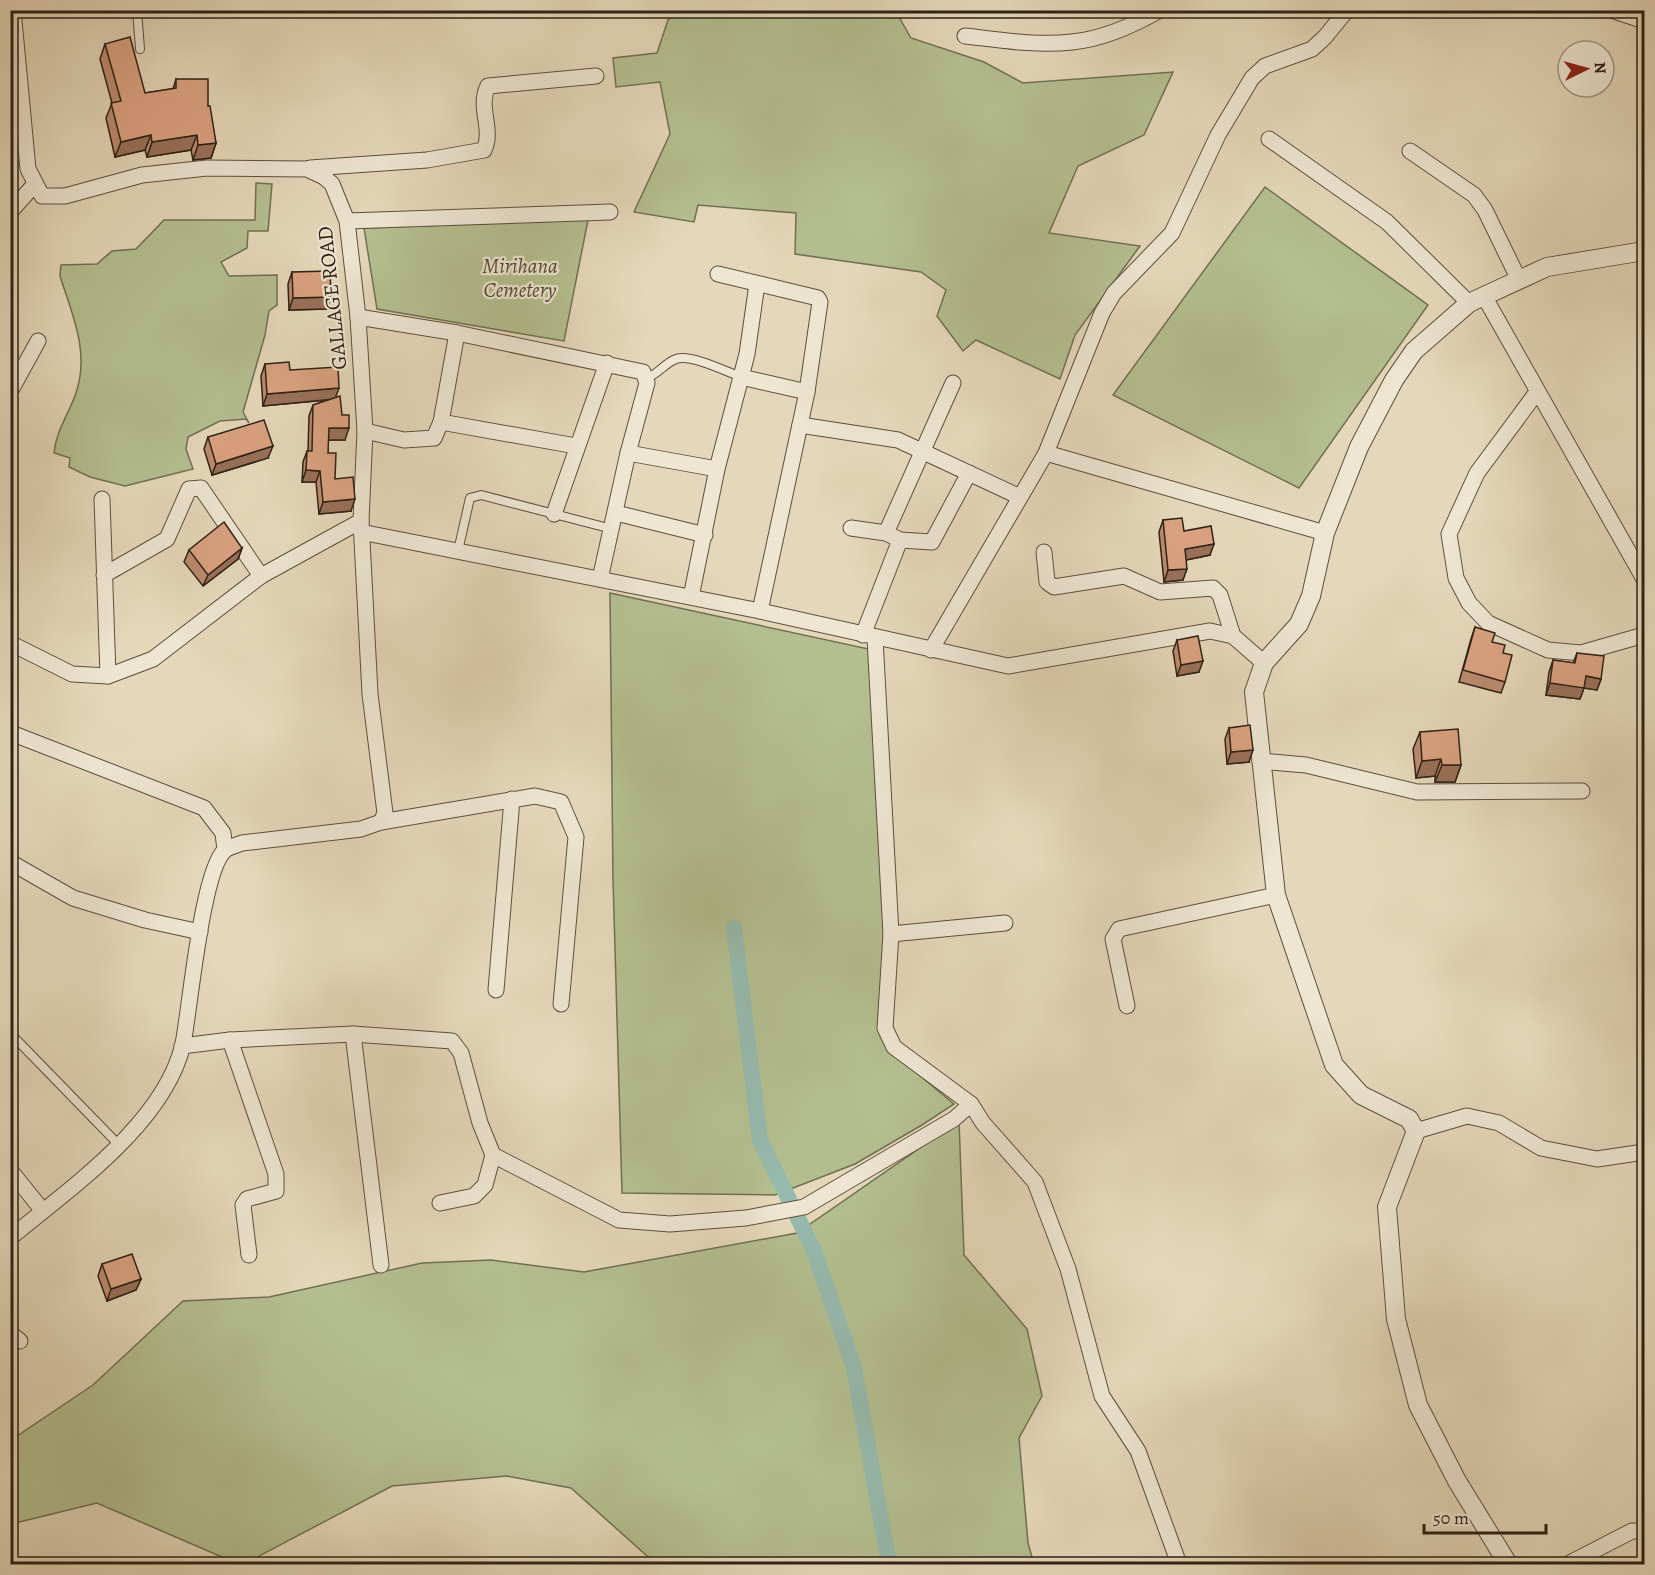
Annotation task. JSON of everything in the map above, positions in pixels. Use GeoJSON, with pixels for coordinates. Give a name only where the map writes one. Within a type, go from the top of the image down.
{"type":"FeatureCollection","features":[{"type":"Feature","properties":{"kind":"street"},"geometry":{"type":"LineString","coordinates":[[13,10],[28,169],[42,196],[65,196],[142,175],[207,168],[307,169],[427,160],[484,150],[488,141],[482,97],[488,86],[596,76]]}},
{"type":"Feature","properties":{"kind":"street"},"geometry":{"type":"LineString","coordinates":[[964,36],[1016,42],[1073,42],[1133,25],[1160,10]]}},
{"type":"Feature","properties":{"kind":"street"},"geometry":{"type":"LineString","coordinates":[[931,650],[1046,453],[1102,313],[1114,293],[1172,233],[1218,135],[1252,78],[1265,66],[1312,49],[1347,10]]}},
{"type":"Feature","properties":{"kind":"street"},"geometry":{"type":"LineString","coordinates":[[1611,10],[1644,21]]}},
{"type":"Feature","properties":{"kind":"street"},"geometry":{"type":"LineString","coordinates":[[1269,139],[1387,222],[1477,300],[1537,392],[1644,579]]}},
{"type":"Feature","properties":{"kind":"street"},"geometry":{"type":"LineString","coordinates":[[1410,151],[1474,195],[1485,210],[1519,280]]}},
{"type":"Feature","properties":{"kind":"street","name":"GALLAGE ROAD"},"geometry":{"type":"LineString","coordinates":[[307,169],[324,177],[332,184],[347,221],[358,317],[365,431],[361,526],[370,694],[386,813],[381,822]]}},
{"type":"Feature","properties":{"kind":"street"},"geometry":{"type":"LineString","coordinates":[[10,212],[35,184]]}},
{"type":"Feature","properties":{"kind":"street"},"geometry":{"type":"LineString","coordinates":[[347,221],[610,212]]}},
{"type":"Feature","properties":{"kind":"street"},"geometry":{"type":"LineString","coordinates":[[1416,1131],[1409,1119],[1361,1095],[1334,1065],[1276,895],[1254,692],[1264,663],[1299,624],[1311,596],[1325,533],[1359,447],[1394,380],[1414,351],[1477,300],[1547,267],[1644,251]]}},
{"type":"Feature","properties":{"kind":"street"},"geometry":{"type":"LineString","coordinates":[[718,274],[818,298],[820,302],[807,392],[760,611]]}},
{"type":"Feature","properties":{"kind":"street"},"geometry":{"type":"LineString","coordinates":[[691,597],[717,469],[747,354],[757,284]]}},
{"type":"Feature","properties":{"kind":"street"},"geometry":{"type":"LineString","coordinates":[[358,317],[457,333],[643,372],[647,378],[600,579]]}},
{"type":"Feature","properties":{"kind":"street"},"geometry":{"type":"LineString","coordinates":[[365,431],[404,440],[434,438],[441,422],[457,333]]}},
{"type":"Feature","properties":{"kind":"street"},"geometry":{"type":"LineString","coordinates":[[10,392],[38,341]]}},
{"type":"Feature","properties":{"kind":"street"},"geometry":{"type":"LineString","coordinates":[[554,514],[607,363]]}},
{"type":"Feature","properties":{"kind":"street"},"geometry":{"type":"LineString","coordinates":[[741,377],[807,392]]}},
{"type":"Feature","properties":{"kind":"street"},"geometry":{"type":"LineString","coordinates":[[886,533],[953,383]]}},
{"type":"Feature","properties":{"kind":"street"},"geometry":{"type":"LineString","coordinates":[[1537,392],[1477,474],[1449,534],[1455,578],[1469,603],[1488,623],[1548,650],[1581,653],[1644,635]]}},
{"type":"Feature","properties":{"kind":"street"},"geometry":{"type":"LineString","coordinates":[[441,422],[576,446]]}},
{"type":"Feature","properties":{"kind":"street"},"geometry":{"type":"LineString","coordinates":[[800,425],[898,440],[1020,497]]}},
{"type":"Feature","properties":{"kind":"street"},"geometry":{"type":"LineString","coordinates":[[628,453],[717,469]]}},
{"type":"Feature","properties":{"kind":"street"},"geometry":{"type":"LineString","coordinates":[[1046,453],[1325,533]]}},
{"type":"Feature","properties":{"kind":"street"},"geometry":{"type":"LineString","coordinates":[[851,528],[886,533],[900,540],[932,542],[969,473]]}},
{"type":"Feature","properties":{"kind":"street"},"geometry":{"type":"LineString","coordinates":[[104,576],[167,539],[189,489],[201,488],[261,576]]}},
{"type":"Feature","properties":{"kind":"street"},"geometry":{"type":"LineString","coordinates":[[102,500],[108,676]]}},
{"type":"Feature","properties":{"kind":"street"},"geometry":{"type":"LineString","coordinates":[[616,513],[705,534]]}},
{"type":"Feature","properties":{"kind":"street"},"geometry":{"type":"LineString","coordinates":[[10,643],[72,674],[108,676],[153,659],[261,576],[361,526],[458,551],[760,611],[1008,666],[1210,631],[1233,636],[1264,663]]}},
{"type":"Feature","properties":{"kind":"street"},"geometry":{"type":"LineString","coordinates":[[900,540],[869,637],[891,934],[885,1028],[894,1047],[971,1104],[983,1123],[1035,1182],[1068,1269],[1102,1396],[1138,1451],[1179,1564]]}},
{"type":"Feature","properties":{"kind":"street"},"geometry":{"type":"LineString","coordinates":[[1044,552],[1047,582],[1054,588],[1124,576],[1160,592],[1213,588],[1220,595],[1233,636]]}},
{"type":"Feature","properties":{"kind":"street"},"geometry":{"type":"LineString","coordinates":[[11,733],[204,808],[223,833],[225,850]]}},
{"type":"Feature","properties":{"kind":"street"},"geometry":{"type":"LineString","coordinates":[[1260,761],[1306,765],[1417,792],[1582,791]]}},
{"type":"Feature","properties":{"kind":"street"},"geometry":{"type":"LineString","coordinates":[[10,1238],[120,1146],[166,1087],[182,1046],[200,932],[215,867],[225,850],[242,843],[361,829],[381,822],[535,796],[561,802],[576,837],[561,1004]]}},
{"type":"Feature","properties":{"kind":"street"},"geometry":{"type":"LineString","coordinates":[[496,990],[512,800]]}},
{"type":"Feature","properties":{"kind":"street"},"geometry":{"type":"LineString","coordinates":[[10,862],[73,898],[145,920],[200,932]]}},
{"type":"Feature","properties":{"kind":"street"},"geometry":{"type":"LineString","coordinates":[[1127,1006],[1113,939],[1119,929],[1276,895]]}},
{"type":"Feature","properties":{"kind":"street"},"geometry":{"type":"LineString","coordinates":[[891,934],[1005,923]]}},
{"type":"Feature","properties":{"kind":"street"},"geometry":{"type":"LineString","coordinates":[[182,1046],[230,1040],[353,1035],[452,1041],[461,1053],[480,1123],[493,1155],[485,1185],[474,1196],[440,1203]]}},
{"type":"Feature","properties":{"kind":"street"},"geometry":{"type":"LineString","coordinates":[[353,1035],[381,1265]]}},
{"type":"Feature","properties":{"kind":"street"},"geometry":{"type":"LineString","coordinates":[[230,1040],[276,1174],[276,1191],[247,1199],[243,1205],[249,1255]]}},
{"type":"Feature","properties":{"kind":"street"},"geometry":{"type":"LineString","coordinates":[[493,1155],[619,1220],[670,1224],[746,1218],[804,1207],[954,1119],[971,1104]]}},
{"type":"Feature","properties":{"kind":"street"},"geometry":{"type":"LineString","coordinates":[[1416,1131],[1467,1116],[1499,1123],[1540,1148],[1597,1159],[1644,1152]]}},
{"type":"Feature","properties":{"kind":"street"},"geometry":{"type":"LineString","coordinates":[[1416,1131],[1387,1207],[1396,1319],[1418,1405],[1457,1481],[1508,1564]]}},
{"type":"Feature","properties":{"kind":"street"},"geometry":{"type":"LineString","coordinates":[[10,1170],[43,1211]]}},
{"type":"Feature","properties":{"kind":"street"},"geometry":{"type":"LineString","coordinates":[[1568,1564],[1632,1532],[1644,1531]]}},
{"type":"Feature","properties":{"kind":"lane"},"geometry":{"type":"LineString","coordinates":[[137,10],[140,49]]}},
{"type":"Feature","properties":{"kind":"lane"},"geometry":{"type":"LineString","coordinates":[[647,378],[655,375],[674,360],[686,358],[741,377]]}},
{"type":"Feature","properties":{"kind":"lane"},"geometry":{"type":"LineString","coordinates":[[458,551],[470,498],[481,495],[612,529]]}},
{"type":"Feature","properties":{"kind":"lane"},"geometry":{"type":"LineString","coordinates":[[10,1033],[120,1146]]}},
{"type":"Feature","properties":{"kind":"green space"},"geometry":{"type":"Polygon","coordinates":[[[895,10],[911,38],[984,62],[1023,83],[1173,72],[1144,135],[1078,166],[1049,233],[1140,246],[1075,335],[1060,379],[976,340],[963,351],[937,316],[946,290],[921,272],[795,254],[796,213],[698,205],[694,222],[634,212],[670,134],[660,82],[616,87],[613,58],[657,53],[668,20],[681,11],[895,10]]]}},
{"type":"Feature","properties":{"kind":"green space"},"geometry":{"type":"Polygon","coordinates":[[[256,183],[272,184],[268,231],[248,231],[247,248],[221,262],[229,276],[277,275],[277,305],[269,311],[265,335],[243,412],[249,423],[246,419],[220,421],[188,437],[186,449],[193,469],[125,486],[90,477],[69,467],[70,458],[54,453],[60,429],[76,393],[81,363],[78,333],[60,276],[61,265],[97,264],[112,251],[136,249],[164,220],[255,220],[256,183]]]}},
{"type":"Feature","properties":{"kind":"green space"},"geometry":{"type":"Polygon","coordinates":[[[1265,187],[1428,305],[1299,488],[1113,395],[1265,187]]]}},
{"type":"Feature","properties":{"kind":"green space","name":"Mirihana Cemetery"},"geometry":{"type":"Polygon","coordinates":[[[588,220],[564,341],[377,309],[364,228],[588,220]]]}},
{"type":"Feature","properties":{"kind":"green space"},"geometry":{"type":"Polygon","coordinates":[[[610,593],[878,651],[890,1051],[954,1104],[855,1164],[775,1195],[622,1193],[613,879],[610,593]]]}},
{"type":"Feature","properties":{"kind":"green space"},"geometry":{"type":"Polygon","coordinates":[[[959,1121],[964,1255],[1027,1329],[1042,1396],[1019,1438],[1028,1543],[1034,1564],[656,1564],[571,1488],[507,1476],[392,1486],[244,1564],[238,1564],[97,1503],[11,1524],[10,1438],[14,1438],[93,1385],[183,1301],[269,1297],[422,1263],[491,1260],[584,1272],[797,1233],[959,1121]]]}},
{"type":"Feature","properties":{"kind":"building"},"geometry":{"type":"Polygon","coordinates":[[[130,37],[145,93],[176,88],[176,79],[208,79],[208,106],[210,106],[216,143],[198,145],[197,135],[152,142],[151,135],[121,142],[111,103],[121,101],[105,44],[130,37]]]}},
{"type":"Feature","properties":{"kind":"building"},"geometry":{"type":"Polygon","coordinates":[[[330,271],[331,297],[293,298],[292,272],[330,271]]]}},
{"type":"Feature","properties":{"kind":"building"},"geometry":{"type":"Polygon","coordinates":[[[289,362],[290,370],[338,367],[339,388],[267,394],[265,364],[289,362]]]}},
{"type":"Feature","properties":{"kind":"building"},"geometry":{"type":"Polygon","coordinates":[[[340,396],[342,415],[349,415],[349,428],[329,428],[328,453],[336,453],[335,479],[353,477],[355,499],[323,502],[320,471],[306,470],[307,451],[312,451],[313,405],[340,396]]]}},
{"type":"Feature","properties":{"kind":"building"},"geometry":{"type":"Polygon","coordinates":[[[264,420],[273,446],[216,464],[208,437],[264,420]]]}},
{"type":"Feature","properties":{"kind":"building"},"geometry":{"type":"Polygon","coordinates":[[[1182,518],[1184,531],[1211,526],[1214,544],[1185,549],[1187,569],[1168,570],[1163,520],[1182,518]]]}},
{"type":"Feature","properties":{"kind":"building"},"geometry":{"type":"Polygon","coordinates":[[[224,522],[242,548],[208,575],[189,550],[224,522]]]}},
{"type":"Feature","properties":{"kind":"building"},"geometry":{"type":"Polygon","coordinates":[[[1475,627],[1495,633],[1492,642],[1505,645],[1503,653],[1512,655],[1505,682],[1463,670],[1475,627]]]}},
{"type":"Feature","properties":{"kind":"building"},"geometry":{"type":"Polygon","coordinates":[[[1198,636],[1203,661],[1181,665],[1177,640],[1198,636]]]}},
{"type":"Feature","properties":{"kind":"building"},"geometry":{"type":"Polygon","coordinates":[[[1577,653],[1604,656],[1601,679],[1586,676],[1584,688],[1550,683],[1553,660],[1575,663],[1577,653]]]}},
{"type":"Feature","properties":{"kind":"building"},"geometry":{"type":"Polygon","coordinates":[[[1250,725],[1253,750],[1231,752],[1229,728],[1250,725]]]}},
{"type":"Feature","properties":{"kind":"building"},"geometry":{"type":"Polygon","coordinates":[[[1458,729],[1461,765],[1442,765],[1441,759],[1422,761],[1420,732],[1458,729]]]}},
{"type":"Feature","properties":{"kind":"building"},"geometry":{"type":"Polygon","coordinates":[[[132,1254],[141,1279],[111,1289],[102,1264],[132,1254]]]}},
{"type":"Feature","properties":{"kind":"waterway"},"geometry":{"type":"LineString","coordinates":[[734,928],[760,1140],[814,1251],[854,1368],[889,1564]]}}]}
